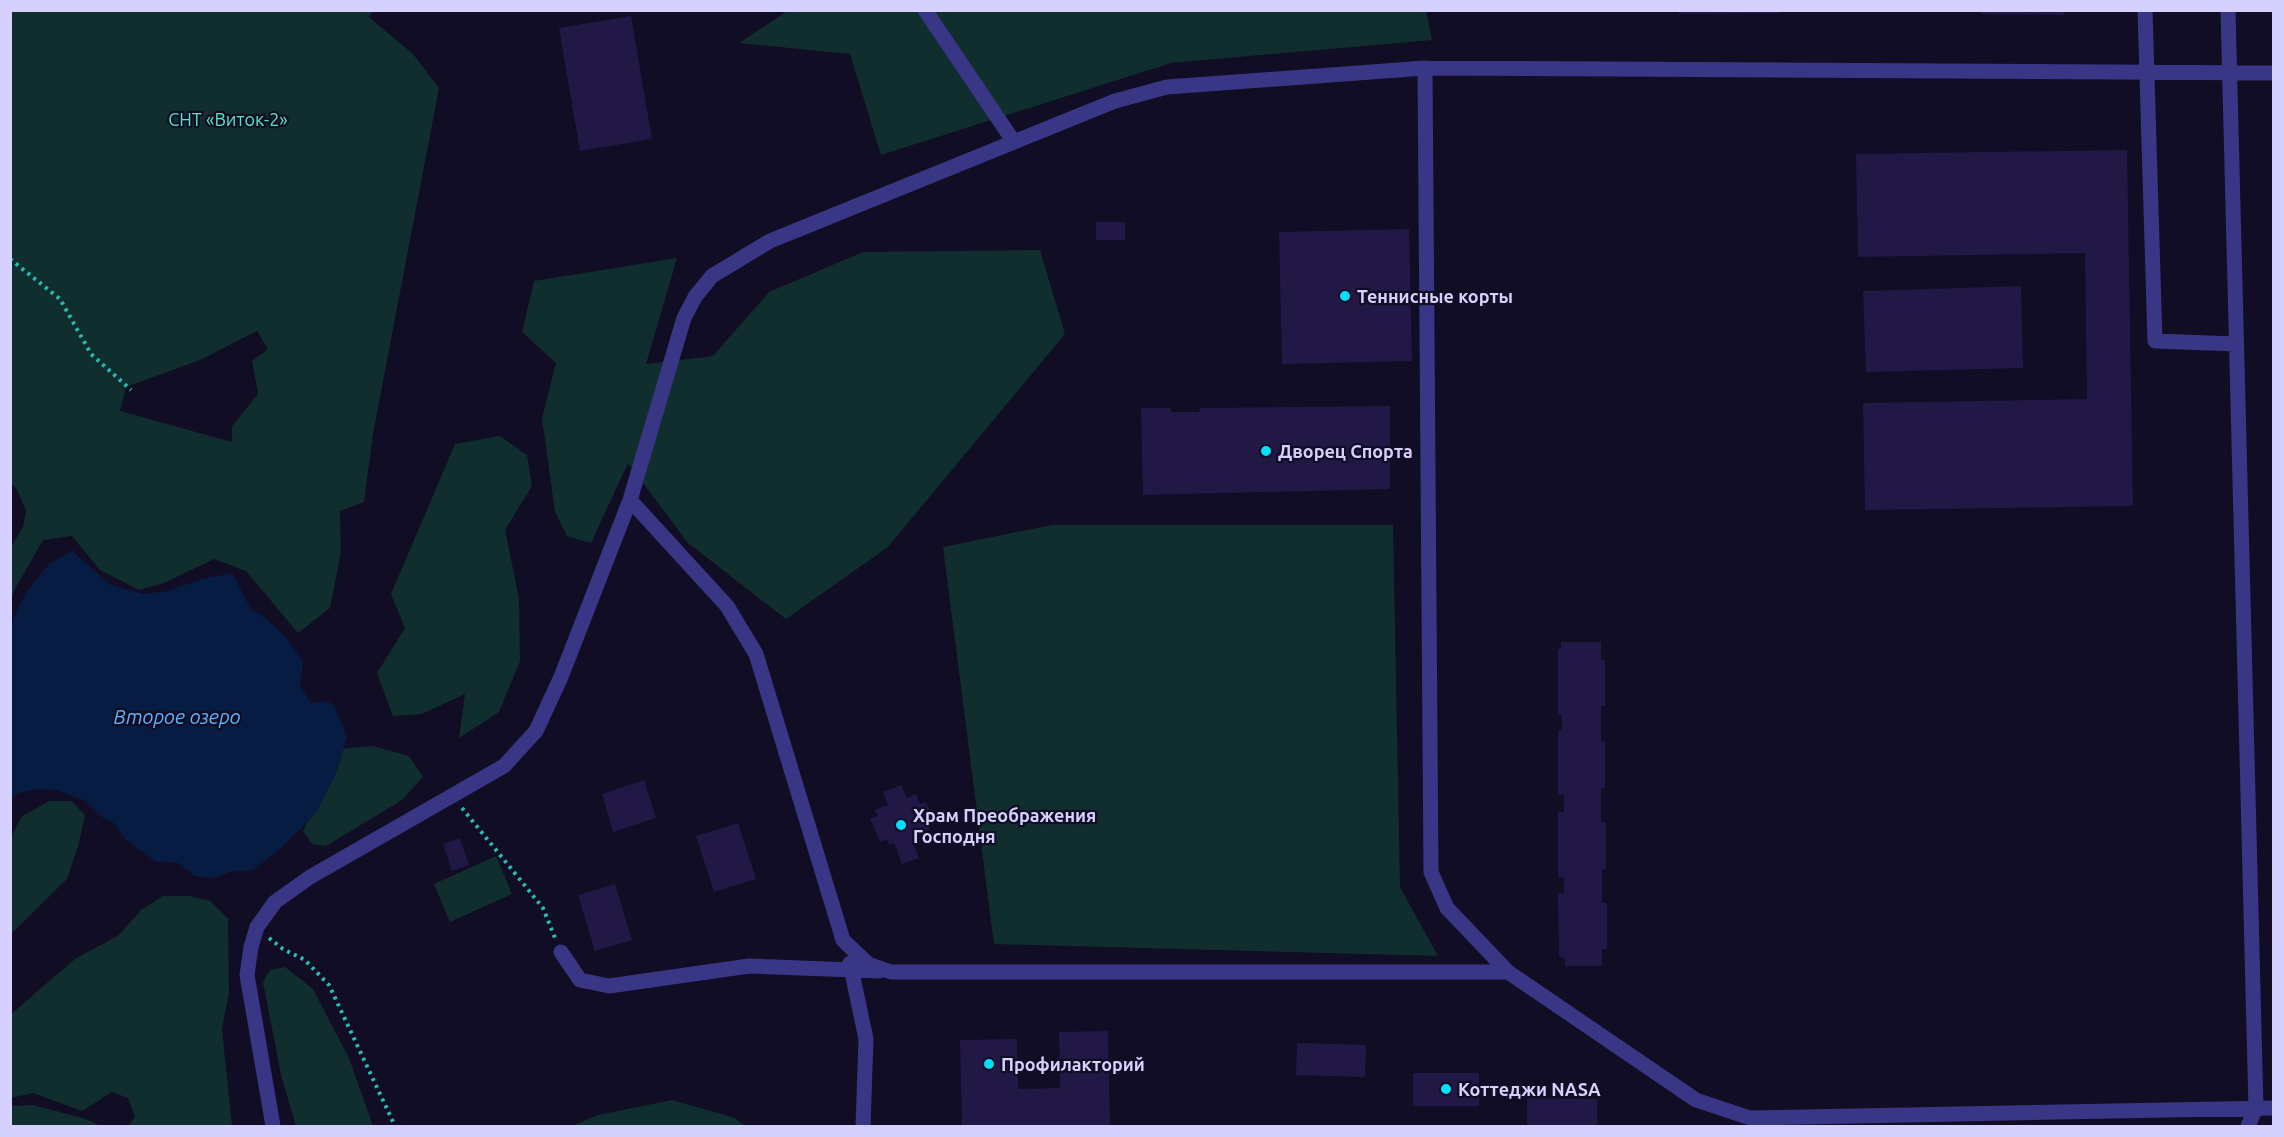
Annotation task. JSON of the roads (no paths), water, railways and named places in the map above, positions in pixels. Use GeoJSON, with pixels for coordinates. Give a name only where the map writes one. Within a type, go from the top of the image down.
{"type":"FeatureCollection","features":[{"type":"Feature","properties":{"kind":"street"},"geometry":{"type":"LineString","coordinates":[[925,10],[1014,142]]}},
{"type":"Feature","properties":{"kind":"street"},"geometry":{"type":"LineString","coordinates":[[2145,10],[2155,341],[2236,344]]}},
{"type":"Feature","properties":{"kind":"street"},"geometry":{"type":"LineString","coordinates":[[2228,10],[2256,1108],[2248,1126]]}},
{"type":"Feature","properties":{"kind":"street"},"geometry":{"type":"LineString","coordinates":[[1425,68],[1431,872],[1447,908],[1508,972],[1696,1101],[1750,1118],[2274,1108]]}},
{"type":"Feature","properties":{"kind":"street"},"geometry":{"type":"LineString","coordinates":[[273,1126],[247,975],[257,927],[275,902],[310,877],[504,766],[536,731],[561,677],[630,500],[684,318],[695,297],[712,276],[770,241],[1115,101],[1167,87],[1425,68],[2274,72]]}},
{"type":"Feature","properties":{"kind":"street"},"geometry":{"type":"LineString","coordinates":[[630,500],[727,606],[756,654],[852,970],[866,1039],[863,1126]]}},
{"type":"Feature","properties":{"kind":"street"},"geometry":{"type":"LineString","coordinates":[[843,940],[868,964],[891,972]]}},
{"type":"Feature","properties":{"kind":"street"},"geometry":{"type":"LineString","coordinates":[[561,952],[580,980],[609,986],[749,966],[891,972],[1508,972]]}},
{"type":"Feature","properties":{"kind":"water","name":"Второе озеро"},"geometry":{"type":"Polygon","coordinates":[[[72,551],[111,585],[144,594],[167,591],[202,579],[232,573],[251,609],[286,637],[303,662],[300,685],[311,703],[329,701],[335,707],[347,737],[336,774],[316,813],[280,849],[253,870],[230,872],[214,878],[195,876],[178,863],[155,861],[124,838],[114,823],[102,817],[86,801],[56,790],[37,789],[19,793],[11,798],[11,624],[26,592],[49,564],[72,551]]]}},
{"type":"Feature","properties":{"kind":"place","name":"Теннисные корты"},"geometry":{"type":"Point","coordinates":[1345,296]}},
{"type":"Feature","properties":{"kind":"place","name":"Дворец Спорта"},"geometry":{"type":"Point","coordinates":[1266,451]}},
{"type":"Feature","properties":{"kind":"place","name":"Храм Преображения Господня"},"geometry":{"type":"Point","coordinates":[901,825]}},
{"type":"Feature","properties":{"kind":"place","name":"Профилакторий"},"geometry":{"type":"Point","coordinates":[989,1064]}},
{"type":"Feature","properties":{"kind":"place","name":"Коттеджи NASA"},"geometry":{"type":"Point","coordinates":[1446,1089]}},
{"type":"Feature","properties":{"kind":"park label","name":"СНТ «Виток-2»"},"geometry":{"type":"Point","coordinates":[228,119]}}]}
